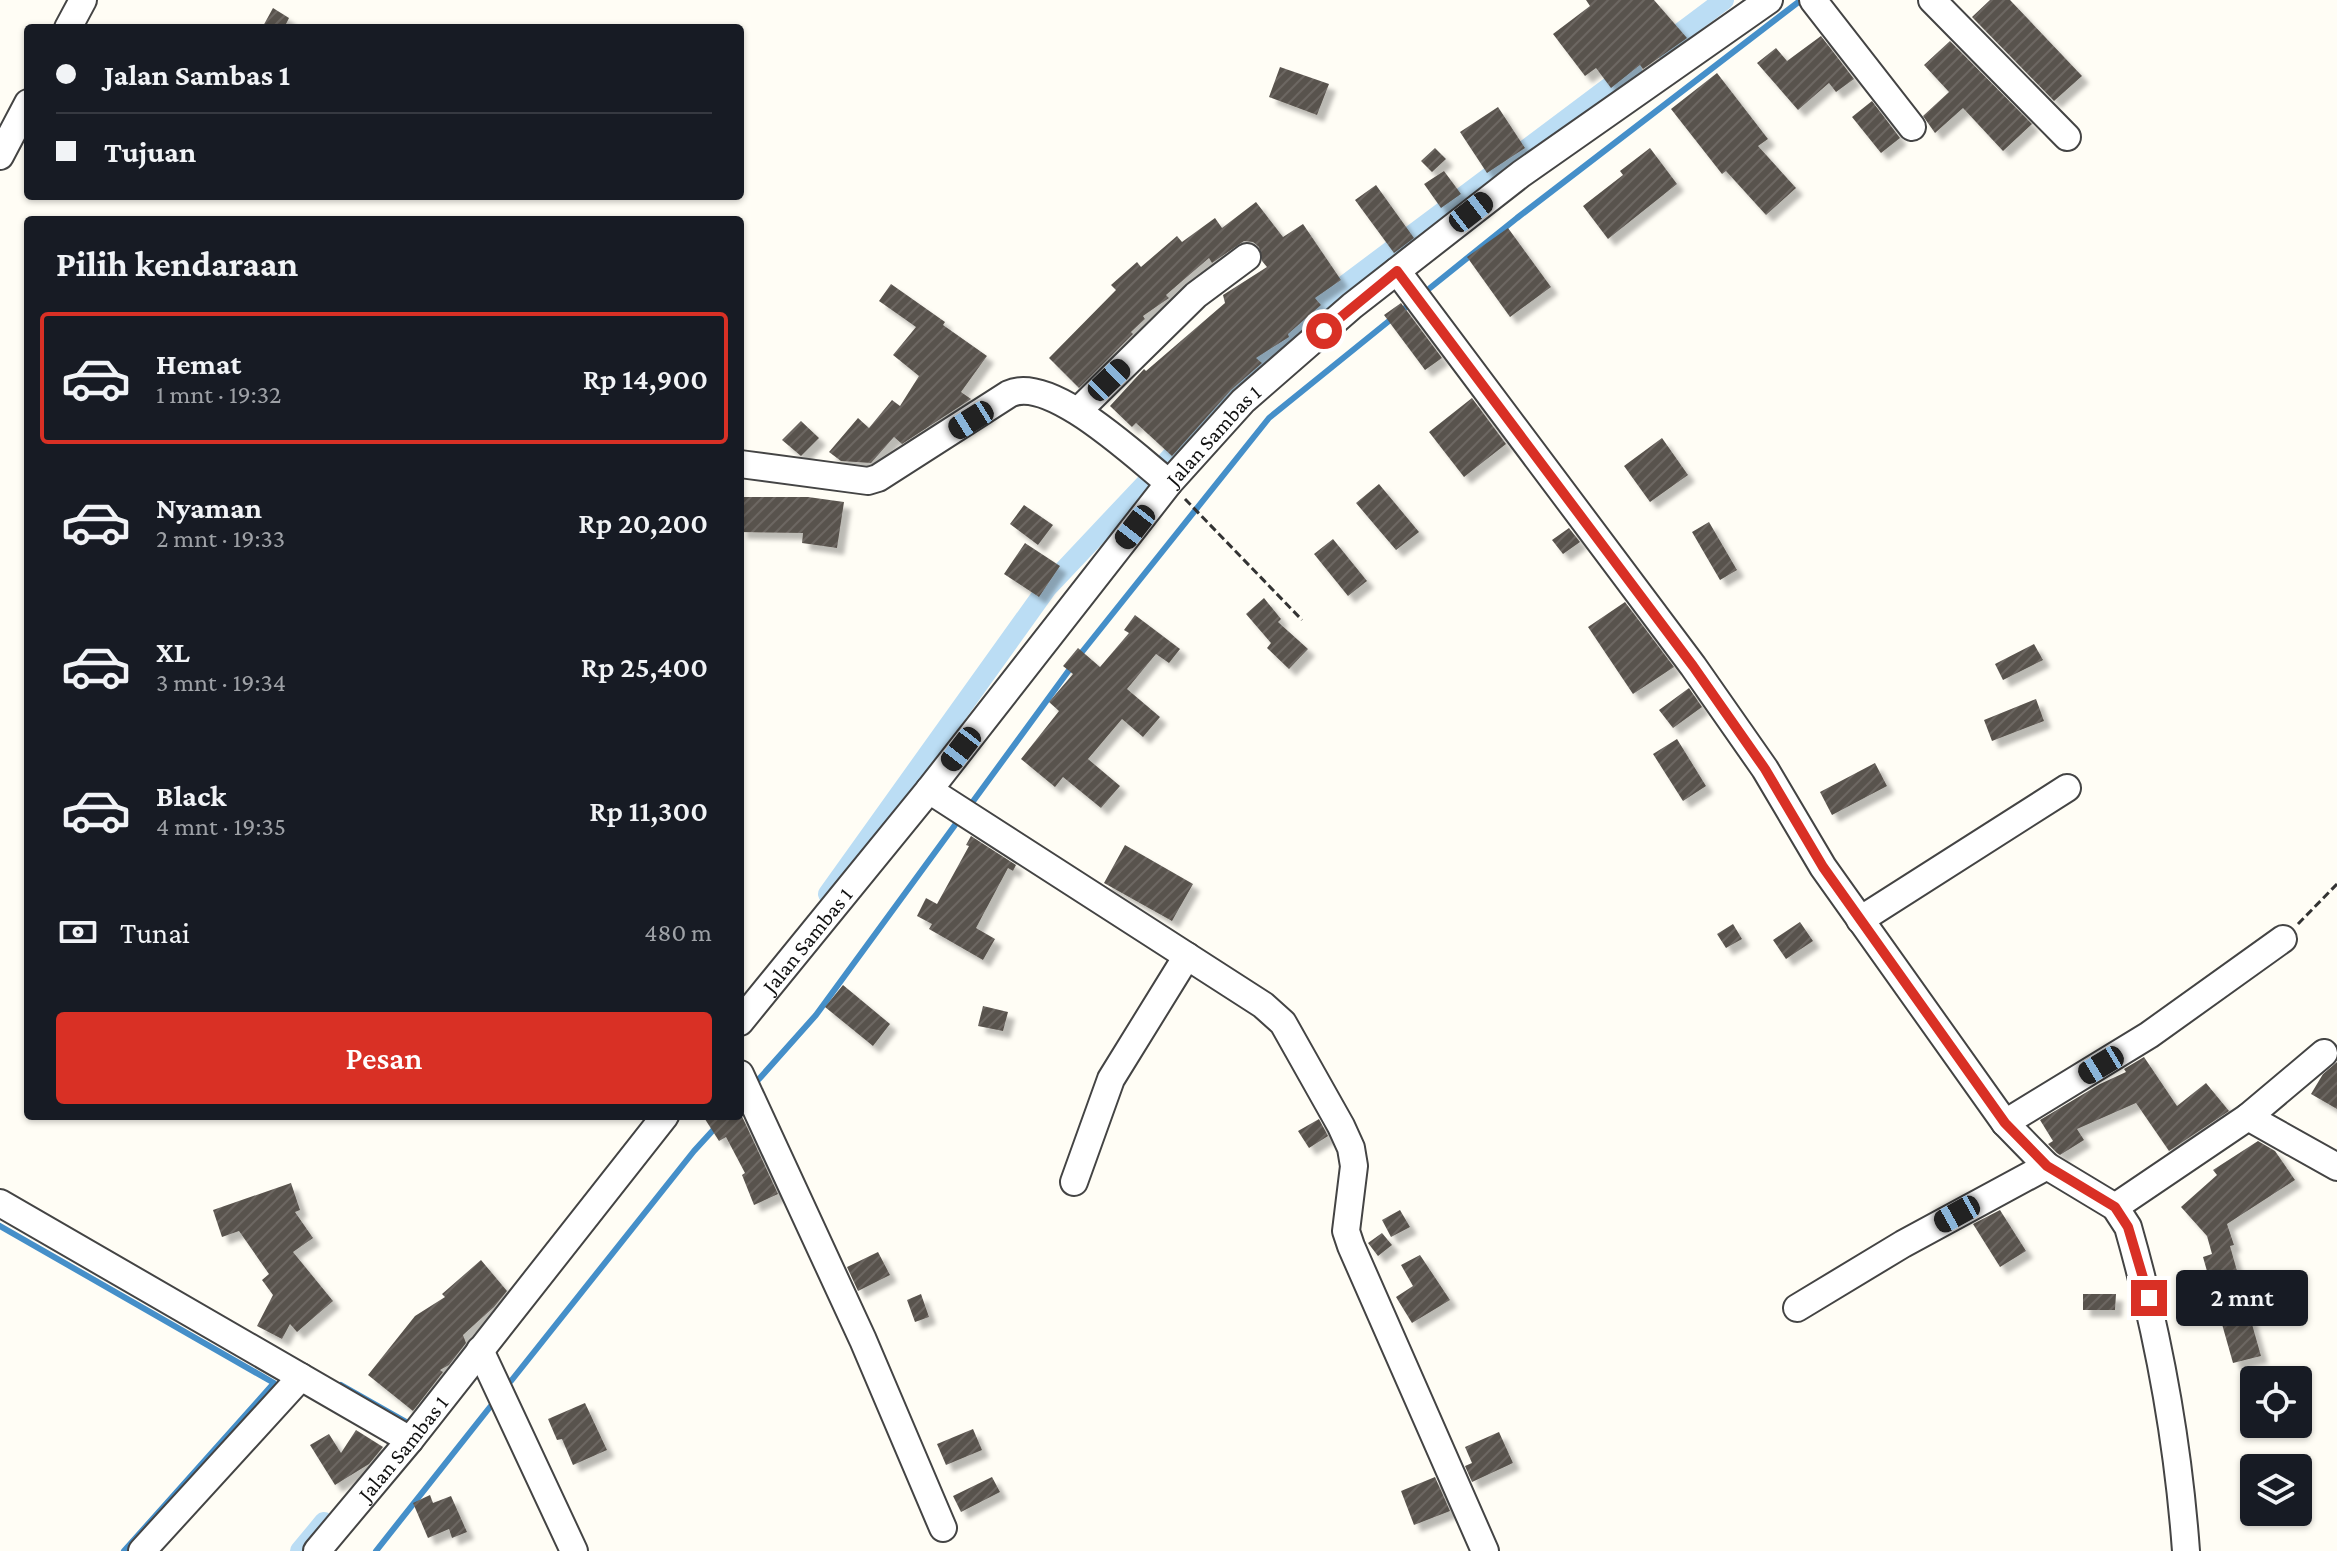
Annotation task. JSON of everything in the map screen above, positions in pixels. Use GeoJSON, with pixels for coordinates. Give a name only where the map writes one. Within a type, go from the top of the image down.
{"type":"FeatureCollection","features":[{"type":"Feature","properties":{"kind":"street"},"geometry":{"type":"LineString","coordinates":[[70,24],[83,0]]}},
{"type":"Feature","properties":{"kind":"street","name":"Jalan Sambas 1"},"geometry":{"type":"LineString","coordinates":[[744,1017],[929,790],[1169,483],[1243,401],[1352,306],[1521,174],[1769,0]]}},
{"type":"Feature","properties":{"kind":"street"},"geometry":{"type":"LineString","coordinates":[[1813,0],[1912,127]]}},
{"type":"Feature","properties":{"kind":"street"},"geometry":{"type":"LineString","coordinates":[[1932,0],[2067,137]]}},
{"type":"Feature","properties":{"kind":"street"},"geometry":{"type":"LineString","coordinates":[[1,154],[24,111]]}},
{"type":"Feature","properties":{"kind":"street"},"geometry":{"type":"LineString","coordinates":[[1078,411],[1196,295],[1247,257]]}},
{"type":"Feature","properties":{"kind":"street"},"geometry":{"type":"LineString","coordinates":[[1397,271],[1693,666],[1750,747],[1823,867],[2005,1123],[2047,1166],[2115,1207],[2128,1227],[2149,1298],[2182,1501],[2186,1551]]}},
{"type":"Feature","properties":{"kind":"street"},"geometry":{"type":"LineString","coordinates":[[744,465],[868,481],[878,478],[1018,390],[1040,392],[1078,411],[1169,483]]}},
{"type":"Feature","properties":{"kind":"street"},"geometry":{"type":"LineString","coordinates":[[1860,920],[2067,788]]}},
{"type":"Feature","properties":{"kind":"street"},"geometry":{"type":"LineString","coordinates":[[929,790],[1263,1005],[1283,1023],[1341,1126],[1354,1159],[1346,1216],[1346,1231],[1351,1246],[1485,1551]]}},
{"type":"Feature","properties":{"kind":"street"},"geometry":{"type":"LineString","coordinates":[[2005,1123],[2149,1035],[2283,939]]}},
{"type":"Feature","properties":{"kind":"street"},"geometry":{"type":"LineString","coordinates":[[1074,1182],[1111,1079],[1187,956]]}},
{"type":"Feature","properties":{"kind":"street"},"geometry":{"type":"LineString","coordinates":[[2115,1207],[2248,1117],[2324,1053]]}},
{"type":"Feature","properties":{"kind":"street"},"geometry":{"type":"LineString","coordinates":[[744,1083],[863,1340],[943,1528]]}},
{"type":"Feature","properties":{"kind":"street"},"geometry":{"type":"LineString","coordinates":[[2248,1117],[2337,1167]]}},
{"type":"Feature","properties":{"kind":"street","name":"Jalan Sambas 1"},"geometry":{"type":"LineString","coordinates":[[317,1551],[410,1440],[662,1120]]}},
{"type":"Feature","properties":{"kind":"street"},"geometry":{"type":"LineString","coordinates":[[1797,1308],[1903,1244],[2047,1166]]}},
{"type":"Feature","properties":{"kind":"street"},"geometry":{"type":"LineString","coordinates":[[0,1203],[410,1440]]}},
{"type":"Feature","properties":{"kind":"street"},"geometry":{"type":"LineString","coordinates":[[480,1350],[574,1551]]}},
{"type":"Feature","properties":{"kind":"street"},"geometry":{"type":"LineString","coordinates":[[142,1551],[301,1377]]}},
{"type":"Feature","properties":{"kind":"path"},"geometry":{"type":"LineString","coordinates":[[1169,483],[1302,620]]}},
{"type":"Feature","properties":{"kind":"path"},"geometry":{"type":"LineString","coordinates":[[2283,939],[2337,884]]}},
{"type":"Feature","properties":{"kind":"building"},"geometry":{"type":"Polygon","coordinates":[[[1586,0],[1654,0],[1687,38],[1643,69],[1640,65],[1611,88],[1596,68],[1585,76],[1553,34],[1590,6],[1586,0]]]}},
{"type":"Feature","properties":{"kind":"building"},"geometry":{"type":"Polygon","coordinates":[[[1990,0],[2010,0],[2082,76],[2054,101],[1972,17],[1990,0]]]}},
{"type":"Feature","properties":{"kind":"building"},"geometry":{"type":"Polygon","coordinates":[[[273,8],[289,18],[286,24],[264,24],[273,8]]]}},
{"type":"Feature","properties":{"kind":"building"},"geometry":{"type":"Polygon","coordinates":[[[1821,36],[1854,79],[1836,92],[1829,83],[1798,110],[1757,63],[1776,48],[1787,61],[1821,36]]]}},
{"type":"Feature","properties":{"kind":"building"},"geometry":{"type":"Polygon","coordinates":[[[1950,41],[2032,124],[2003,151],[1963,108],[1935,133],[1923,116],[1949,92],[1924,65],[1950,41]]]}},
{"type":"Feature","properties":{"kind":"building"},"geometry":{"type":"Polygon","coordinates":[[[1280,67],[1329,84],[1317,115],[1269,97],[1280,67]]]}},
{"type":"Feature","properties":{"kind":"building"},"geometry":{"type":"Polygon","coordinates":[[[1717,73],[1768,139],[1758,146],[1796,188],[1766,215],[1726,171],[1722,174],[1671,109],[1717,73]]]}},
{"type":"Feature","properties":{"kind":"building"},"geometry":{"type":"Polygon","coordinates":[[[1872,101],[1900,138],[1881,153],[1852,117],[1872,101]]]}},
{"type":"Feature","properties":{"kind":"building"},"geometry":{"type":"Polygon","coordinates":[[[1498,107],[1525,148],[1487,173],[1460,132],[1498,107]]]}},
{"type":"Feature","properties":{"kind":"building"},"geometry":{"type":"Polygon","coordinates":[[[1435,148],[1446,159],[1432,172],[1421,161],[1435,148]]]}},
{"type":"Feature","properties":{"kind":"building"},"geometry":{"type":"Polygon","coordinates":[[[1650,148],[1677,184],[1608,239],[1583,206],[1623,175],[1620,171],[1650,148]]]}},
{"type":"Feature","properties":{"kind":"building"},"geometry":{"type":"Polygon","coordinates":[[[1444,171],[1461,194],[1441,208],[1424,184],[1444,171]]]}},
{"type":"Feature","properties":{"kind":"building"},"geometry":{"type":"Polygon","coordinates":[[[1376,185],[1414,238],[1394,253],[1355,200],[1376,185]]]}},
{"type":"Feature","properties":{"kind":"building"},"geometry":{"type":"Polygon","coordinates":[[[1256,202],[1283,237],[1303,224],[1341,280],[1315,298],[1321,305],[1288,334],[1289,337],[1256,358],[1262,363],[1231,390],[1172,456],[1136,423],[1132,427],[1110,406],[1144,369],[1146,371],[1225,303],[1223,295],[1267,267],[1262,261],[1259,247],[1253,242],[1244,241],[1212,263],[1209,258],[1166,295],[1169,298],[1143,316],[1145,319],[1131,332],[1133,334],[1079,388],[1049,358],[1116,290],[1111,285],[1137,262],[1141,267],[1177,236],[1182,242],[1215,218],[1222,228],[1256,202]]]}},
{"type":"Feature","properties":{"kind":"building"},"geometry":{"type":"Polygon","coordinates":[[[1508,228],[1551,287],[1510,317],[1467,257],[1508,228]]]}},
{"type":"Feature","properties":{"kind":"building"},"geometry":{"type":"Polygon","coordinates":[[[891,284],[987,356],[961,392],[971,399],[902,444],[894,437],[871,463],[841,461],[829,452],[858,418],[869,428],[892,400],[900,406],[919,376],[893,355],[916,327],[879,301],[891,284]]]}},
{"type":"Feature","properties":{"kind":"building"},"geometry":{"type":"Polygon","coordinates":[[[1401,303],[1442,358],[1425,370],[1384,315],[1401,303]]]}},
{"type":"Feature","properties":{"kind":"building"},"geometry":{"type":"Polygon","coordinates":[[[1472,398],[1506,444],[1464,477],[1429,432],[1472,398]]]}},
{"type":"Feature","properties":{"kind":"building"},"geometry":{"type":"Polygon","coordinates":[[[801,421],[819,438],[801,456],[782,440],[801,421]]]}},
{"type":"Feature","properties":{"kind":"building"},"geometry":{"type":"Polygon","coordinates":[[[1662,438],[1688,475],[1650,502],[1624,466],[1662,438]]]}},
{"type":"Feature","properties":{"kind":"building"},"geometry":{"type":"Polygon","coordinates":[[[1379,484],[1419,532],[1396,550],[1356,503],[1379,484]]]}},
{"type":"Feature","properties":{"kind":"building"},"geometry":{"type":"Polygon","coordinates":[[[744,497],[808,497],[844,502],[837,548],[802,543],[803,533],[744,532],[744,497]]]}},
{"type":"Feature","properties":{"kind":"building"},"geometry":{"type":"Polygon","coordinates":[[[1024,505],[1053,525],[1038,545],[1010,524],[1024,505]]]}},
{"type":"Feature","properties":{"kind":"building"},"geometry":{"type":"Polygon","coordinates":[[[1709,522],[1737,570],[1720,580],[1692,532],[1709,522]]]}},
{"type":"Feature","properties":{"kind":"building"},"geometry":{"type":"Polygon","coordinates":[[[1569,528],[1580,542],[1563,554],[1552,540],[1569,528]]]}},
{"type":"Feature","properties":{"kind":"building"},"geometry":{"type":"Polygon","coordinates":[[[1333,539],[1367,581],[1348,596],[1314,554],[1333,539]]]}},
{"type":"Feature","properties":{"kind":"building"},"geometry":{"type":"Polygon","coordinates":[[[1025,543],[1060,566],[1039,597],[1004,574],[1025,543]]]}},
{"type":"Feature","properties":{"kind":"building"},"geometry":{"type":"Polygon","coordinates":[[[1264,598],[1281,619],[1278,622],[1308,649],[1289,669],[1267,648],[1271,643],[1246,614],[1264,598]]]}},
{"type":"Feature","properties":{"kind":"building"},"geometry":{"type":"Polygon","coordinates":[[[1625,602],[1674,667],[1633,694],[1588,627],[1625,602]]]}},
{"type":"Feature","properties":{"kind":"building"},"geometry":{"type":"Polygon","coordinates":[[[1135,615],[1180,649],[1169,663],[1156,654],[1127,689],[1160,717],[1143,737],[1122,719],[1088,759],[1120,786],[1101,808],[1063,777],[1055,787],[1021,759],[1059,711],[1049,702],[1073,674],[1063,666],[1078,648],[1100,667],[1129,633],[1124,630],[1135,615]]]}},
{"type":"Feature","properties":{"kind":"building"},"geometry":{"type":"Polygon","coordinates":[[[2034,644],[2043,660],[2003,680],[1995,664],[2034,644]]]}},
{"type":"Feature","properties":{"kind":"building"},"geometry":{"type":"Polygon","coordinates":[[[1689,688],[1702,707],[1673,728],[1659,710],[1689,688]]]}},
{"type":"Feature","properties":{"kind":"building"},"geometry":{"type":"Polygon","coordinates":[[[2036,699],[2044,721],[1992,741],[1984,720],[2036,699]]]}},
{"type":"Feature","properties":{"kind":"building"},"geometry":{"type":"Polygon","coordinates":[[[1677,739],[1706,786],[1683,801],[1653,754],[1677,739]]]}},
{"type":"Feature","properties":{"kind":"building"},"geometry":{"type":"Polygon","coordinates":[[[1875,763],[1887,786],[1832,815],[1820,792],[1875,763]]]}},
{"type":"Feature","properties":{"kind":"building"},"geometry":{"type":"Polygon","coordinates":[[[971,836],[1016,865],[1013,871],[1008,868],[976,928],[995,939],[983,960],[929,929],[932,924],[917,916],[926,898],[937,904],[969,846],[966,845],[971,836]]]}},
{"type":"Feature","properties":{"kind":"building"},"geometry":{"type":"Polygon","coordinates":[[[1125,845],[1193,884],[1172,921],[1104,883],[1125,845]]]}},
{"type":"Feature","properties":{"kind":"building"},"geometry":{"type":"Polygon","coordinates":[[[1800,922],[1813,941],[1786,959],[1773,940],[1800,922]]]}},
{"type":"Feature","properties":{"kind":"building"},"geometry":{"type":"Polygon","coordinates":[[[1733,924],[1742,939],[1726,948],[1717,934],[1733,924]]]}},
{"type":"Feature","properties":{"kind":"building"},"geometry":{"type":"Polygon","coordinates":[[[843,985],[890,1024],[873,1046],[825,1007],[843,985]]]}},
{"type":"Feature","properties":{"kind":"building"},"geometry":{"type":"Polygon","coordinates":[[[983,1006],[1008,1012],[1003,1031],[978,1026],[983,1006]]]}},
{"type":"Feature","properties":{"kind":"building"},"geometry":{"type":"Polygon","coordinates":[[[2144,1057],[2177,1106],[2206,1083],[2229,1111],[2169,1151],[2136,1103],[2077,1129],[2084,1140],[2060,1155],[2048,1144],[2053,1141],[2040,1120],[2126,1072],[2124,1069],[2144,1057]]]}},
{"type":"Feature","properties":{"kind":"building"},"geometry":{"type":"Polygon","coordinates":[[[2337,1062],[2337,1109],[2311,1094],[2323,1074],[2337,1062]]]}},
{"type":"Feature","properties":{"kind":"building"},"geometry":{"type":"Polygon","coordinates":[[[1319,1119],[1328,1136],[1309,1148],[1298,1131],[1319,1119]]]}},
{"type":"Feature","properties":{"kind":"building"},"geometry":{"type":"Polygon","coordinates":[[[706,1120],[744,1120],[778,1194],[754,1205],[742,1175],[745,1173],[726,1137],[719,1141],[706,1120]]]}},
{"type":"Feature","properties":{"kind":"building"},"geometry":{"type":"Polygon","coordinates":[[[2258,1141],[2275,1151],[2295,1180],[2227,1224],[2234,1245],[2230,1246],[2261,1356],[2233,1363],[2203,1257],[2212,1254],[2207,1236],[2181,1207],[2217,1175],[2213,1170],[2258,1141]]]}},
{"type":"Feature","properties":{"kind":"building"},"geometry":{"type":"Polygon","coordinates":[[[291,1183],[300,1210],[295,1212],[313,1238],[293,1252],[333,1301],[297,1332],[290,1324],[282,1339],[257,1326],[273,1295],[262,1280],[269,1274],[239,1231],[222,1237],[213,1210],[291,1183]]]}},
{"type":"Feature","properties":{"kind":"building"},"geometry":{"type":"Polygon","coordinates":[[[1400,1210],[1410,1227],[1391,1237],[1382,1220],[1400,1210]]]}},
{"type":"Feature","properties":{"kind":"building"},"geometry":{"type":"Polygon","coordinates":[[[2000,1210],[2026,1251],[2000,1267],[1973,1224],[2000,1210]]]}},
{"type":"Feature","properties":{"kind":"building"},"geometry":{"type":"Polygon","coordinates":[[[1382,1233],[1392,1245],[1378,1256],[1368,1243],[1382,1233]]]}},
{"type":"Feature","properties":{"kind":"building"},"geometry":{"type":"Polygon","coordinates":[[[878,1252],[890,1275],[858,1291],[847,1267],[878,1252]]]}},
{"type":"Feature","properties":{"kind":"building"},"geometry":{"type":"Polygon","coordinates":[[[1420,1255],[1450,1300],[1412,1323],[1396,1297],[1413,1286],[1401,1265],[1420,1255]]]}},
{"type":"Feature","properties":{"kind":"building"},"geometry":{"type":"Polygon","coordinates":[[[481,1260],[507,1291],[463,1335],[466,1343],[449,1365],[440,1370],[443,1372],[413,1411],[368,1375],[415,1316],[445,1297],[442,1294],[481,1260]]]}},
{"type":"Feature","properties":{"kind":"building"},"geometry":{"type":"Polygon","coordinates":[[[921,1294],[929,1317],[915,1322],[907,1300],[921,1294]]]}},
{"type":"Feature","properties":{"kind":"building"},"geometry":{"type":"Polygon","coordinates":[[[2083,1294],[2116,1294],[2115,1310],[2083,1310],[2083,1294]]]}},
{"type":"Feature","properties":{"kind":"building"},"geometry":{"type":"Polygon","coordinates":[[[585,1403],[607,1450],[573,1465],[562,1439],[557,1440],[548,1419],[585,1403]]]}},
{"type":"Feature","properties":{"kind":"building"},"geometry":{"type":"Polygon","coordinates":[[[973,1429],[982,1450],[946,1465],[937,1444],[973,1429]]]}},
{"type":"Feature","properties":{"kind":"building"},"geometry":{"type":"Polygon","coordinates":[[[356,1430],[383,1447],[369,1464],[335,1485],[310,1445],[329,1434],[341,1453],[356,1430]]]}},
{"type":"Feature","properties":{"kind":"building"},"geometry":{"type":"Polygon","coordinates":[[[1499,1432],[1513,1463],[1472,1482],[1465,1466],[1472,1463],[1465,1447],[1499,1432]]]}},
{"type":"Feature","properties":{"kind":"building"},"geometry":{"type":"Polygon","coordinates":[[[992,1477],[1000,1492],[961,1512],[953,1496],[992,1477]]]}},
{"type":"Feature","properties":{"kind":"building"},"geometry":{"type":"Polygon","coordinates":[[[1435,1477],[1450,1511],[1414,1525],[1401,1491],[1435,1477]]]}},
{"type":"Feature","properties":{"kind":"building"},"geometry":{"type":"Polygon","coordinates":[[[430,1495],[433,1503],[451,1496],[467,1532],[452,1538],[449,1529],[428,1538],[413,1503],[430,1495]]]}},
{"type":"Feature","properties":{"kind":"waterway"},"geometry":{"type":"LineString","coordinates":[[1660,48],[1724,0]]}},
{"type":"Feature","properties":{"kind":"waterway"},"geometry":{"type":"LineString","coordinates":[[1430,288],[1801,0]]}},
{"type":"Feature","properties":{"kind":"waterway"},"geometry":{"type":"LineString","coordinates":[[1167,461],[1305,315],[1632,70]]}},
{"type":"Feature","properties":{"kind":"waterway"},"geometry":{"type":"LineString","coordinates":[[1078,657],[1269,418],[1405,308]]}},
{"type":"Feature","properties":{"kind":"waterway"},"geometry":{"type":"LineString","coordinates":[[828,894],[1047,588],[1145,484]]}},
{"type":"Feature","properties":{"kind":"waterway"},"geometry":{"type":"LineString","coordinates":[[974,800],[1072,666]]}},
{"type":"Feature","properties":{"kind":"waterway"},"geometry":{"type":"LineString","coordinates":[[759,1079],[816,1015],[955,825]]}},
{"type":"Feature","properties":{"kind":"waterway"},"geometry":{"type":"LineString","coordinates":[[511,1381],[694,1151],[722,1120]]}},
{"type":"Feature","properties":{"kind":"waterway"},"geometry":{"type":"LineString","coordinates":[[0,1226],[274,1383],[124,1551]]}},
{"type":"Feature","properties":{"kind":"waterway"},"geometry":{"type":"LineString","coordinates":[[341,1385],[408,1423]]}},
{"type":"Feature","properties":{"kind":"waterway"},"geometry":{"type":"LineString","coordinates":[[376,1551],[490,1407]]}},
{"type":"Feature","properties":{"kind":"waterway"},"geometry":{"type":"LineString","coordinates":[[300,1551],[324,1522]]}},
{"type":"Feature","properties":{"kind":"route"},"geometry":{"type":"LineString","coordinates":[[1324,331],[1397,271],[1693,666],[1765,769],[1823,867],[2005,1123],[2047,1166],[2115,1207],[2128,1227],[2149,1298]]}}]}
